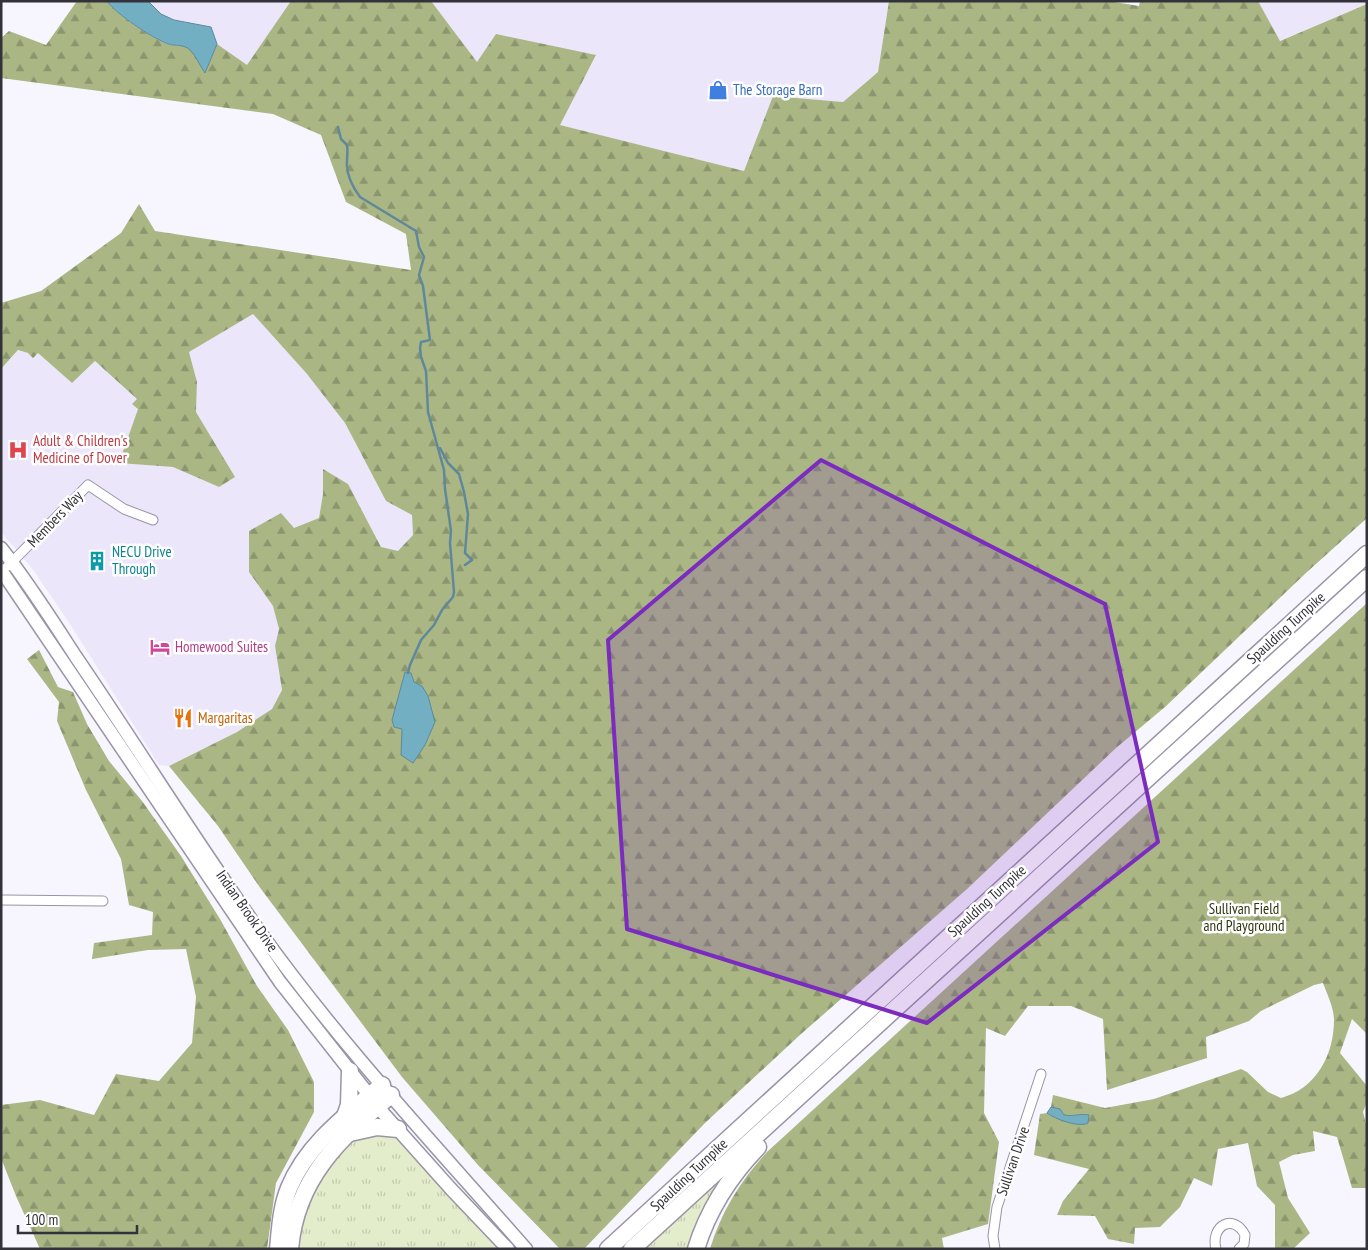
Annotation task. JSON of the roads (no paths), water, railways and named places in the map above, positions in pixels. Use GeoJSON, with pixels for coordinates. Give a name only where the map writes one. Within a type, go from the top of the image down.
{"type":"FeatureCollection","features":[{"type":"Feature","properties":{"kind":"highway","name":"Spaulding Turnpike"},"geometry":{"type":"LineString","coordinates":[[608,1249],[1367,554]]}},
{"type":"Feature","properties":{"kind":"highway","name":"Spaulding Turnpike"},"geometry":{"type":"LineString","coordinates":[[632,1249],[1367,578]]}},
{"type":"Feature","properties":{"kind":"highway"},"geometry":{"type":"LineString","coordinates":[[346,1126],[350,1100],[348,1086],[350,1071]]}},
{"type":"Feature","properties":{"kind":"highway"},"geometry":{"type":"LineString","coordinates":[[290,1249],[296,1215],[306,1188],[316,1170],[346,1126],[387,1090]]}},
{"type":"Feature","properties":{"kind":"highway"},"geometry":{"type":"LineString","coordinates":[[696,1249],[708,1218],[723,1190],[745,1161],[784,1120],[800,1096]]}},
{"type":"Feature","properties":{"kind":"highway"},"geometry":{"type":"LineString","coordinates":[[278,1249],[283,1210],[289,1188],[310,1152],[327,1133],[346,1126],[398,1129]]}},
{"type":"Feature","properties":{"kind":"main road","name":"Indian Brook Drive"},"geometry":{"type":"LineString","coordinates":[[1,548],[260,932],[338,1034],[526,1249]]}},
{"type":"Feature","properties":{"kind":"main road","name":"Indian Brook Drive"},"geometry":{"type":"LineString","coordinates":[[2,571],[280,982],[374,1101],[450,1189],[508,1249]]}},
{"type":"Feature","properties":{"kind":"street","name":"Members Way"},"geometry":{"type":"LineString","coordinates":[[12,562],[88,485],[124,509],[152,520]]}},
{"type":"Feature","properties":{"kind":"street"},"geometry":{"type":"LineString","coordinates":[[2,571],[12,562]]}},
{"type":"Feature","properties":{"kind":"street"},"geometry":{"type":"LineString","coordinates":[[1,900],[103,901]]}},
{"type":"Feature","properties":{"kind":"street","name":"Sullivan Drive"},"geometry":{"type":"LineString","coordinates":[[995,1249],[993,1236],[997,1207],[1041,1074]]}},
{"type":"Feature","properties":{"kind":"street"},"geometry":{"type":"LineString","coordinates":[[1216,1249],[1214,1238],[1216,1232],[1219,1228],[1228,1224],[1238,1226],[1244,1235],[1244,1244],[1239,1249]]}},
{"type":"Feature","properties":{"kind":"water"},"geometry":{"type":"Polygon","coordinates":[[[107,1],[148,1],[161,14],[174,20],[211,27],[217,44],[205,73],[188,48],[168,44],[153,37],[126,19],[107,1]]]}},
{"type":"Feature","properties":{"kind":"water"},"geometry":{"type":"Polygon","coordinates":[[[405,672],[411,673],[414,682],[422,686],[428,696],[435,722],[425,745],[413,763],[401,755],[402,729],[394,727],[392,720],[405,672]]]}},
{"type":"Feature","properties":{"kind":"water"},"geometry":{"type":"Polygon","coordinates":[[[1051,1107],[1060,1109],[1064,1115],[1089,1115],[1088,1123],[1073,1124],[1056,1118],[1047,1113],[1051,1107]]]}},
{"type":"Feature","properties":{"kind":"waterway"},"geometry":{"type":"LineString","coordinates":[[338,127],[341,139],[347,145],[347,171],[357,193],[360,197],[416,231],[419,247],[424,257],[419,275],[423,286],[430,340],[421,342],[420,348],[426,371],[428,412],[444,470],[451,531],[450,543],[454,592],[453,597],[442,610],[434,625],[421,640],[408,673]]}},
{"type":"Feature","properties":{"kind":"waterway"},"geometry":{"type":"LineString","coordinates":[[440,448],[448,463],[459,474],[464,492],[468,514],[465,553],[472,560],[465,565]]}},
{"type":"Feature","properties":{"kind":"place","name":"The Storage Barn"},"geometry":{"type":"Point","coordinates":[718,90]}},
{"type":"Feature","properties":{"kind":"place","name":"Adult & Children's Medicine of Dover"},"geometry":{"type":"Point","coordinates":[18,450]}},
{"type":"Feature","properties":{"kind":"place","name":"NECU Drive Through"},"geometry":{"type":"Point","coordinates":[97,561]}},
{"type":"Feature","properties":{"kind":"place","name":"Homewood Suites"},"geometry":{"type":"Point","coordinates":[160,647]}},
{"type":"Feature","properties":{"kind":"place","name":"Margaritas"},"geometry":{"type":"Point","coordinates":[183,718]}},
{"type":"Feature","properties":{"kind":"park label","name":"Sullivan Field and Playground"},"geometry":{"type":"Point","coordinates":[1244,918]}}]}
